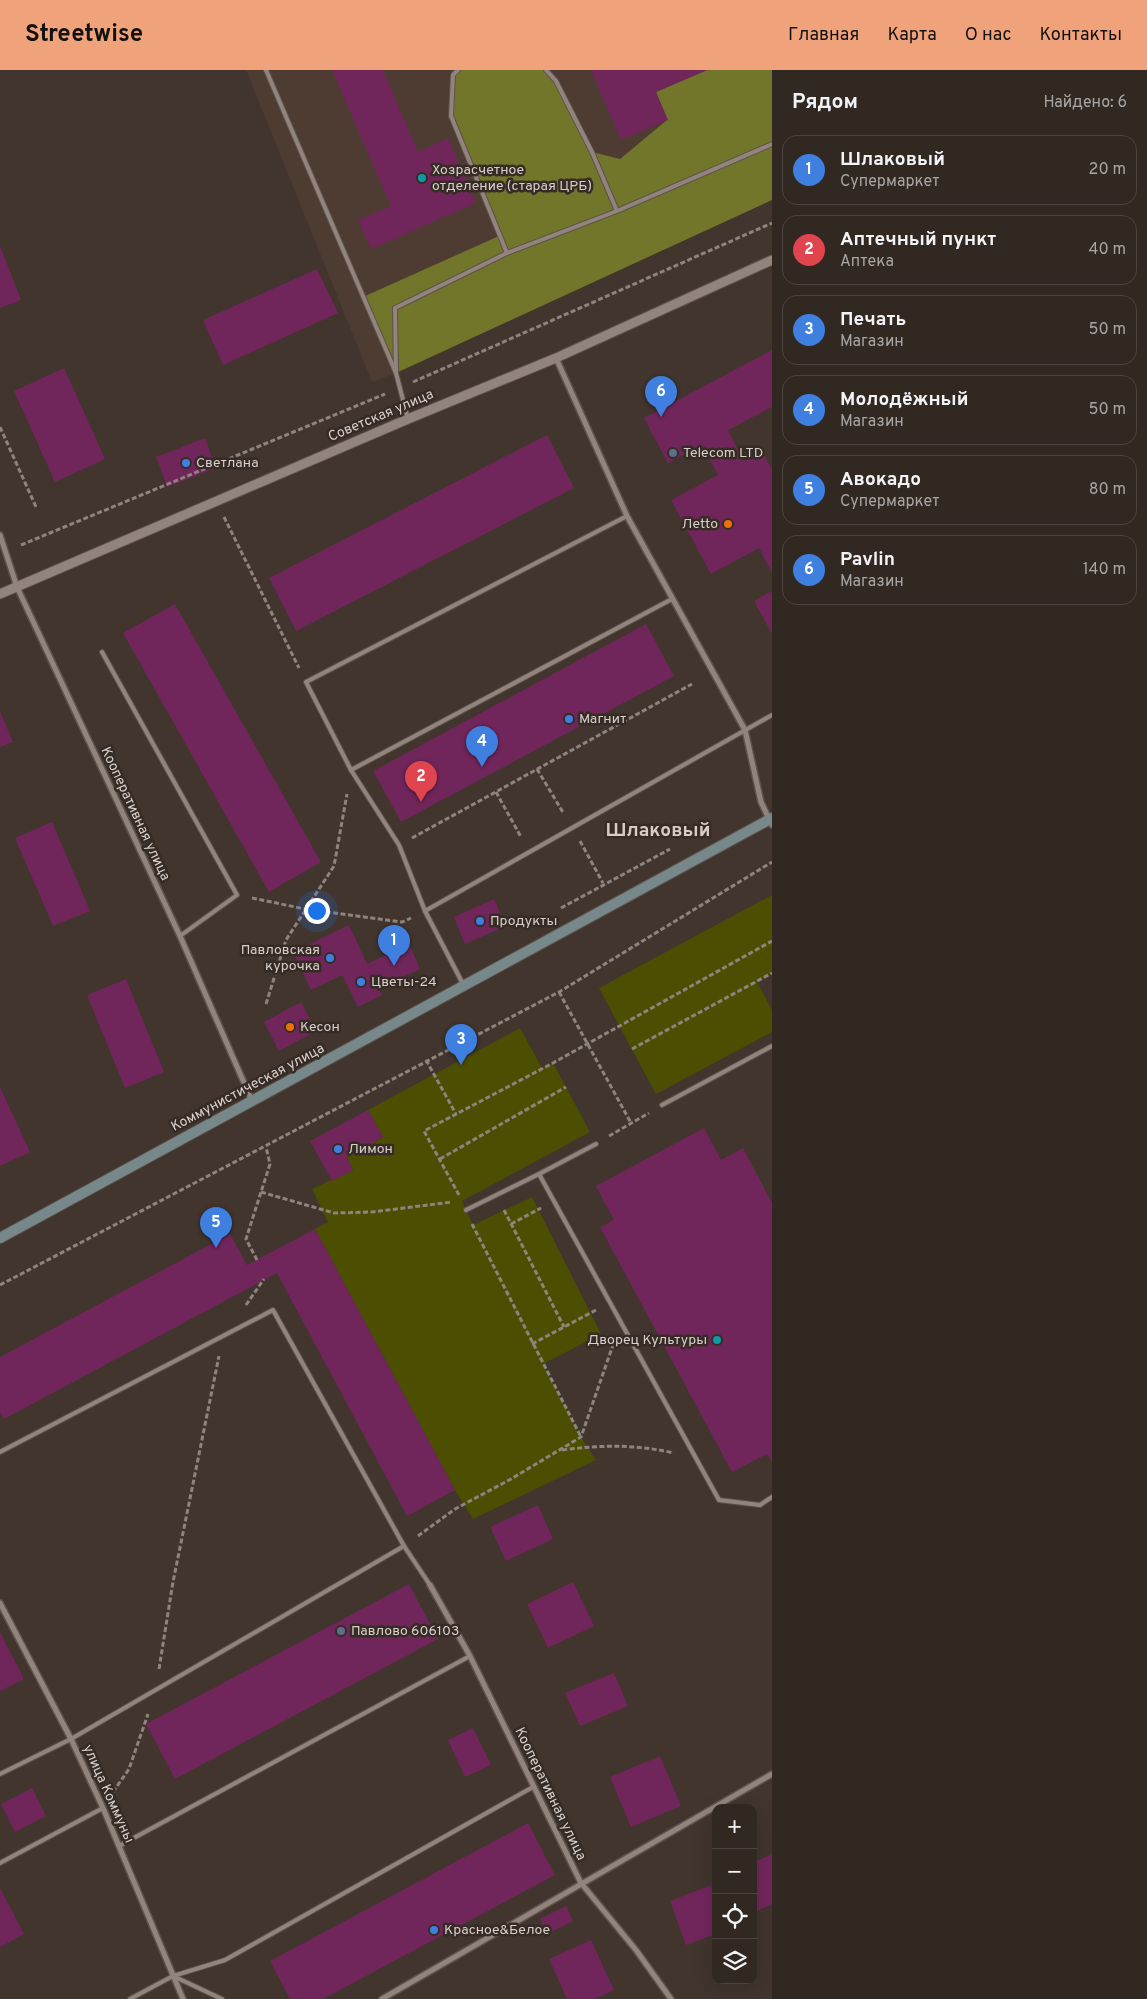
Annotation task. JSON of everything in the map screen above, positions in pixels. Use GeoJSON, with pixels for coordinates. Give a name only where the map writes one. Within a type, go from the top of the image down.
{"type":"FeatureCollection","features":[{"type":"Feature","properties":{"kind":"main road","name":"Коммунистическая улица"},"geometry":{"type":"LineString","coordinates":[[0,1238],[771,821]]}},
{"type":"Feature","properties":{"kind":"street","name":"Советская улица"},"geometry":{"type":"LineString","coordinates":[[0,594],[408,419],[556,358],[772,260]]}},
{"type":"Feature","properties":{"kind":"street"},"geometry":{"type":"LineString","coordinates":[[556,358],[627,516],[745,730],[761,802],[771,821]]}},
{"type":"Feature","properties":{"kind":"street","name":"Кооперативная улица"},"geometry":{"type":"LineString","coordinates":[[0,535],[17,587],[180,936],[252,1102]]}},
{"type":"Feature","properties":{"kind":"street","name":"Кооперативная улица"},"geometry":{"type":"LineString","coordinates":[[430,1585],[470,1656],[581,1883],[636,1950],[671,1999]]}},
{"type":"Feature","properties":{"kind":"street","name":"улица Коммуны"},"geometry":{"type":"LineString","coordinates":[[0,1603],[71,1739],[103,1808],[183,1999]]}},
{"type":"Feature","properties":{"kind":"street"},"geometry":{"type":"LineString","coordinates":[[382,1999],[772,1774]]}},
{"type":"Feature","properties":{"kind":"lane"},"geometry":{"type":"LineString","coordinates":[[266,70],[396,373],[408,419]]}},
{"type":"Feature","properties":{"kind":"lane"},"geometry":{"type":"LineString","coordinates":[[458,70],[453,75],[451,116],[507,253]]}},
{"type":"Feature","properties":{"kind":"lane"},"geometry":{"type":"LineString","coordinates":[[546,70],[556,81],[592,152],[617,211]]}},
{"type":"Feature","properties":{"kind":"lane"},"geometry":{"type":"LineString","coordinates":[[396,373],[395,308],[507,253],[617,211],[772,144]]}},
{"type":"Feature","properties":{"kind":"lane"},"geometry":{"type":"LineString","coordinates":[[464,986],[425,911],[399,845],[351,770],[306,682],[627,516]]}},
{"type":"Feature","properties":{"kind":"lane"},"geometry":{"type":"LineString","coordinates":[[351,770],[672,599]]}},
{"type":"Feature","properties":{"kind":"lane"},"geometry":{"type":"LineString","coordinates":[[102,652],[237,895],[180,936]]}},
{"type":"Feature","properties":{"kind":"lane"},"geometry":{"type":"LineString","coordinates":[[425,911],[772,715]]}},
{"type":"Feature","properties":{"kind":"lane"},"geometry":{"type":"LineString","coordinates":[[662,1105],[772,1046]]}},
{"type":"Feature","properties":{"kind":"lane"},"geometry":{"type":"LineString","coordinates":[[466,1210],[596,1144]]}},
{"type":"Feature","properties":{"kind":"lane"},"geometry":{"type":"LineString","coordinates":[[538,1174],[719,1500],[760,1505],[772,1498]]}},
{"type":"Feature","properties":{"kind":"lane"},"geometry":{"type":"LineString","coordinates":[[0,1452],[273,1310],[404,1546],[430,1585]]}},
{"type":"Feature","properties":{"kind":"lane"},"geometry":{"type":"LineString","coordinates":[[0,1774],[71,1739],[404,1546]]}},
{"type":"Feature","properties":{"kind":"lane"},"geometry":{"type":"LineString","coordinates":[[119,1846],[470,1656]]}},
{"type":"Feature","properties":{"kind":"lane"},"geometry":{"type":"LineString","coordinates":[[130,1999],[173,1976],[225,1960],[533,1787]]}},
{"type":"Feature","properties":{"kind":"lane"},"geometry":{"type":"LineString","coordinates":[[0,1863],[103,1808]]}},
{"type":"Feature","properties":{"kind":"lane"},"geometry":{"type":"LineString","coordinates":[[173,1976],[222,1999]]}},
{"type":"Feature","properties":{"kind":"path"},"geometry":{"type":"LineString","coordinates":[[0,426],[36,507]]}},
{"type":"Feature","properties":{"kind":"path"},"geometry":{"type":"LineString","coordinates":[[216,502],[306,682]]}},
{"type":"Feature","properties":{"kind":"path"},"geometry":{"type":"LineString","coordinates":[[399,845],[692,684]]}},
{"type":"Feature","properties":{"kind":"path"},"geometry":{"type":"LineString","coordinates":[[266,1004],[286,940],[334,866],[351,770]]}},
{"type":"Feature","properties":{"kind":"path"},"geometry":{"type":"LineString","coordinates":[[496,792],[530,852]]}},
{"type":"Feature","properties":{"kind":"path"},"geometry":{"type":"LineString","coordinates":[[0,1285],[266,1147],[426,1060],[559,992],[772,862]]}},
{"type":"Feature","properties":{"kind":"path"},"geometry":{"type":"LineString","coordinates":[[237,895],[306,910],[402,922],[425,911]]}},
{"type":"Feature","properties":{"kind":"path"},"geometry":{"type":"LineString","coordinates":[[581,1437],[532,1344],[440,1158],[424,1131],[772,941]]}},
{"type":"Feature","properties":{"kind":"path"},"geometry":{"type":"LineString","coordinates":[[632,1049],[772,974]]}},
{"type":"Feature","properties":{"kind":"path"},"geometry":{"type":"LineString","coordinates":[[559,992],[631,1123]]}},
{"type":"Feature","properties":{"kind":"path"},"geometry":{"type":"LineString","coordinates":[[426,1060],[456,1114]]}},
{"type":"Feature","properties":{"kind":"path"},"geometry":{"type":"LineString","coordinates":[[440,1158],[566,1087]]}},
{"type":"Feature","properties":{"kind":"path"},"geometry":{"type":"LineString","coordinates":[[596,1144],[662,1105]]}},
{"type":"Feature","properties":{"kind":"path"},"geometry":{"type":"LineString","coordinates":[[256,1260],[246,1239],[270,1164],[266,1147]]}},
{"type":"Feature","properties":{"kind":"path"},"geometry":{"type":"LineString","coordinates":[[261,1192],[334,1213],[372,1212],[462,1201]]}},
{"type":"Feature","properties":{"kind":"path"},"geometry":{"type":"LineString","coordinates":[[497,1195],[564,1327]]}},
{"type":"Feature","properties":{"kind":"path"},"geometry":{"type":"LineString","coordinates":[[511,1224],[554,1201]]}},
{"type":"Feature","properties":{"kind":"path"},"geometry":{"type":"LineString","coordinates":[[244,1308],[264,1279]]}},
{"type":"Feature","properties":{"kind":"path"},"geometry":{"type":"LineString","coordinates":[[532,1344],[610,1303]]}},
{"type":"Feature","properties":{"kind":"path"},"geometry":{"type":"LineString","coordinates":[[404,1546],[454,1508],[511,1479],[581,1437],[621,1323]]}},
{"type":"Feature","properties":{"kind":"path"},"geometry":{"type":"LineString","coordinates":[[103,1808],[129,1768],[156,1689],[173,1582],[223,1336]]}},
{"type":"Feature","properties":{"kind":"path"},"geometry":{"type":"LineString","coordinates":[[558,1450],[605,1444],[644,1446],[696,1458]]}},
{"type":"Feature","properties":{"kind":"shaded area"},"geometry":{"type":"Polygon","coordinates":[[[246,70],[772,70],[772,200],[396,373],[372,382],[246,70]]]}},
{"type":"Feature","properties":{"kind":"shaded area"},"geometry":{"type":"Polygon","coordinates":[[[772,895],[772,973],[757,982],[772,1010],[772,1032],[656,1094],[599,988],[772,895]]]}},
{"type":"Feature","properties":{"kind":"shaded area"},"geometry":{"type":"Polygon","coordinates":[[[520,1028],[542,1068],[553,1063],[590,1132],[462,1201],[473,1225],[532,1197],[601,1334],[543,1364],[581,1437],[596,1460],[473,1519],[455,1490],[315,1229],[328,1222],[312,1189],[353,1170],[347,1157],[383,1137],[368,1110],[520,1028]]]}},
{"type":"Feature","properties":{"kind":"green space"},"geometry":{"type":"Polygon","coordinates":[[[458,70],[546,70],[556,81],[592,152],[620,159],[667,120],[656,92],[707,70],[772,70],[772,200],[396,373],[363,297],[499,236],[451,116],[453,75],[458,70]]]}},
{"type":"Feature","properties":{"kind":"building","name":"Хозрасчетное отделение (старая ЦРБ)"},"geometry":{"type":"Polygon","coordinates":[[[332,70],[383,70],[418,152],[448,138],[476,203],[371,249],[358,220],[391,206],[332,70]]]}},
{"type":"Feature","properties":{"kind":"building","name":"Хозрасчетное отделение (старая ЦРБ)"},"geometry":{"type":"Polygon","coordinates":[[[591,70],[707,70],[656,92],[668,120],[621,140],[591,70]]]}},
{"type":"Feature","properties":{"kind":"building"},"geometry":{"type":"Polygon","coordinates":[[[0,246],[21,300],[0,308],[0,246]]]}},
{"type":"Feature","properties":{"kind":"building"},"geometry":{"type":"Polygon","coordinates":[[[317,269],[338,313],[223,365],[203,320],[317,269]]]}},
{"type":"Feature","properties":{"kind":"building"},"geometry":{"type":"Polygon","coordinates":[[[772,350],[772,407],[728,430],[744,461],[762,451],[772,469],[772,573],[759,548],[711,574],[671,500],[718,475],[702,445],[668,463],[644,418],[772,350]]]}},
{"type":"Feature","properties":{"kind":"building"},"geometry":{"type":"Polygon","coordinates":[[[64,368],[105,459],[55,482],[14,391],[64,368]]]}},
{"type":"Feature","properties":{"kind":"building"},"geometry":{"type":"Polygon","coordinates":[[[547,435],[574,488],[296,631],[269,578],[547,435]]]}},
{"type":"Feature","properties":{"kind":"building","name":"Светлана"},"geometry":{"type":"Polygon","coordinates":[[[205,438],[216,468],[167,487],[156,457],[205,438]]]}},
{"type":"Feature","properties":{"kind":"building"},"geometry":{"type":"Polygon","coordinates":[[[772,591],[772,634],[754,601],[772,591]]]}},
{"type":"Feature","properties":{"kind":"building"},"geometry":{"type":"Polygon","coordinates":[[[175,604],[321,862],[269,892],[123,633],[175,604]]]}},
{"type":"Feature","properties":{"kind":"building"},"geometry":{"type":"Polygon","coordinates":[[[646,624],[674,676],[401,822],[373,771],[646,624]]]}},
{"type":"Feature","properties":{"kind":"building"},"geometry":{"type":"Polygon","coordinates":[[[0,711],[13,742],[0,747],[0,711]]]}},
{"type":"Feature","properties":{"kind":"building"},"geometry":{"type":"Polygon","coordinates":[[[52,822],[90,911],[53,926],[15,838],[52,822]]]}},
{"type":"Feature","properties":{"kind":"building","name":"Продукты"},"geometry":{"type":"Polygon","coordinates":[[[494,899],[506,926],[465,944],[454,917],[494,899]]]}},
{"type":"Feature","properties":{"kind":"building"},"geometry":{"type":"Polygon","coordinates":[[[349,925],[367,964],[409,944],[420,969],[379,988],[382,995],[358,1007],[342,975],[311,990],[293,952],[349,925]]]}},
{"type":"Feature","properties":{"kind":"building"},"geometry":{"type":"Polygon","coordinates":[[[126,979],[164,1072],[125,1088],[87,995],[126,979]]]}},
{"type":"Feature","properties":{"kind":"building","name":"Кесон"},"geometry":{"type":"Polygon","coordinates":[[[301,1002],[316,1031],[279,1051],[264,1022],[301,1002]]]}},
{"type":"Feature","properties":{"kind":"building"},"geometry":{"type":"Polygon","coordinates":[[[0,1087],[30,1152],[0,1166],[0,1087]]]}},
{"type":"Feature","properties":{"kind":"building","name":"Лимон"},"geometry":{"type":"Polygon","coordinates":[[[368,1110],[383,1137],[347,1157],[353,1170],[332,1181],[310,1141],[368,1110]]]}},
{"type":"Feature","properties":{"kind":"building","name":"Дворец Культуры"},"geometry":{"type":"Polygon","coordinates":[[[704,1128],[721,1160],[743,1148],[772,1203],[772,1463],[767,1454],[732,1472],[600,1227],[614,1220],[596,1186],[704,1128]]]}},
{"type":"Feature","properties":{"kind":"building"},"geometry":{"type":"Polygon","coordinates":[[[315,1229],[455,1490],[407,1516],[277,1273],[4,1419],[0,1412],[0,1357],[230,1234],[247,1265],[315,1229]]]}},
{"type":"Feature","properties":{"kind":"building"},"geometry":{"type":"Polygon","coordinates":[[[538,1505],[553,1539],[506,1561],[490,1527],[538,1505]]]}},
{"type":"Feature","properties":{"kind":"building"},"geometry":{"type":"Polygon","coordinates":[[[573,1582],[594,1626],[548,1648],[527,1604],[573,1582]]]}},
{"type":"Feature","properties":{"kind":"building"},"geometry":{"type":"Polygon","coordinates":[[[409,1584],[438,1639],[175,1779],[146,1724],[409,1584]]]}},
{"type":"Feature","properties":{"kind":"building"},"geometry":{"type":"Polygon","coordinates":[[[0,1632],[24,1679],[0,1691],[0,1632]]]}},
{"type":"Feature","properties":{"kind":"building"},"geometry":{"type":"Polygon","coordinates":[[[614,1673],[628,1706],[580,1726],[565,1693],[614,1673]]]}},
{"type":"Feature","properties":{"kind":"building"},"geometry":{"type":"Polygon","coordinates":[[[473,1728],[491,1765],[465,1777],[448,1740],[473,1728]]]}},
{"type":"Feature","properties":{"kind":"building"},"geometry":{"type":"Polygon","coordinates":[[[660,1756],[681,1806],[631,1827],[610,1777],[660,1756]]]}},
{"type":"Feature","properties":{"kind":"building"},"geometry":{"type":"Polygon","coordinates":[[[32,1788],[46,1816],[15,1832],[1,1804],[32,1788]]]}},
{"type":"Feature","properties":{"kind":"building"},"geometry":{"type":"Polygon","coordinates":[[[528,1823],[555,1875],[323,1999],[290,1999],[270,1961],[528,1823]]]}},
{"type":"Feature","properties":{"kind":"building"},"geometry":{"type":"Polygon","coordinates":[[[772,1854],[772,1904],[757,1911],[757,1894],[757,1861],[772,1854]]]}},
{"type":"Feature","properties":{"kind":"building"},"geometry":{"type":"Polygon","coordinates":[[[711,1885],[712,1935],[686,1945],[670,1901],[711,1885]]]}},
{"type":"Feature","properties":{"kind":"building"},"geometry":{"type":"Polygon","coordinates":[[[0,1888],[24,1934],[0,1947],[0,1888]]]}},
{"type":"Feature","properties":{"kind":"building"},"geometry":{"type":"Polygon","coordinates":[[[566,1906],[573,1921],[547,1934],[540,1919],[566,1906]]]}},
{"type":"Feature","properties":{"kind":"building"},"geometry":{"type":"Polygon","coordinates":[[[591,1940],[614,1990],[594,1999],[567,1999],[549,1959],[591,1940]]]}},
{"type":"Feature","properties":{"kind":"place","name":"Хозрасчетное отделение (старая ЦРБ)"},"geometry":{"type":"Point","coordinates":[422,178]}},
{"type":"Feature","properties":{"kind":"place","name":"Pavlin"},"geometry":{"type":"Point","coordinates":[661,417]}},
{"type":"Feature","properties":{"kind":"place","name":"Telecom LTD"},"geometry":{"type":"Point","coordinates":[673,453]}},
{"type":"Feature","properties":{"kind":"place","name":"Светлана"},"geometry":{"type":"Point","coordinates":[186,463]}},
{"type":"Feature","properties":{"kind":"place","name":"Леtto"},"geometry":{"type":"Point","coordinates":[728,524]}},
{"type":"Feature","properties":{"kind":"place","name":"Магнит"},"geometry":{"type":"Point","coordinates":[569,719]}},
{"type":"Feature","properties":{"kind":"place","name":"Молодёжный"},"geometry":{"type":"Point","coordinates":[482,767]}},
{"type":"Feature","properties":{"kind":"place","name":"Аптечный пункт"},"geometry":{"type":"Point","coordinates":[421,802]}},
{"type":"Feature","properties":{"kind":"place","name":"Продукты"},"geometry":{"type":"Point","coordinates":[480,921]}},
{"type":"Feature","properties":{"kind":"place","name":"Павловская курочка"},"geometry":{"type":"Point","coordinates":[330,958]}},
{"type":"Feature","properties":{"kind":"place","name":"Шлаковый"},"geometry":{"type":"Point","coordinates":[394,966]}},
{"type":"Feature","properties":{"kind":"place","name":"Цветы-24"},"geometry":{"type":"Point","coordinates":[361,982]}},
{"type":"Feature","properties":{"kind":"place","name":"Кесон"},"geometry":{"type":"Point","coordinates":[290,1027]}},
{"type":"Feature","properties":{"kind":"place","name":"Печать"},"geometry":{"type":"Point","coordinates":[461,1065]}},
{"type":"Feature","properties":{"kind":"place","name":"Лимон"},"geometry":{"type":"Point","coordinates":[338,1149]}},
{"type":"Feature","properties":{"kind":"place","name":"Авокадо"},"geometry":{"type":"Point","coordinates":[216,1248]}},
{"type":"Feature","properties":{"kind":"place","name":"Дворец Культуры"},"geometry":{"type":"Point","coordinates":[717,1340]}},
{"type":"Feature","properties":{"kind":"place","name":"Павлово 606103"},"geometry":{"type":"Point","coordinates":[341,1631]}},
{"type":"Feature","properties":{"kind":"place","name":"Красное&Белое"},"geometry":{"type":"Point","coordinates":[434,1930]}},
{"type":"Feature","properties":{"kind":"district","name":"Шлаковый"},"geometry":{"type":"Point","coordinates":[658,831]}}]}
